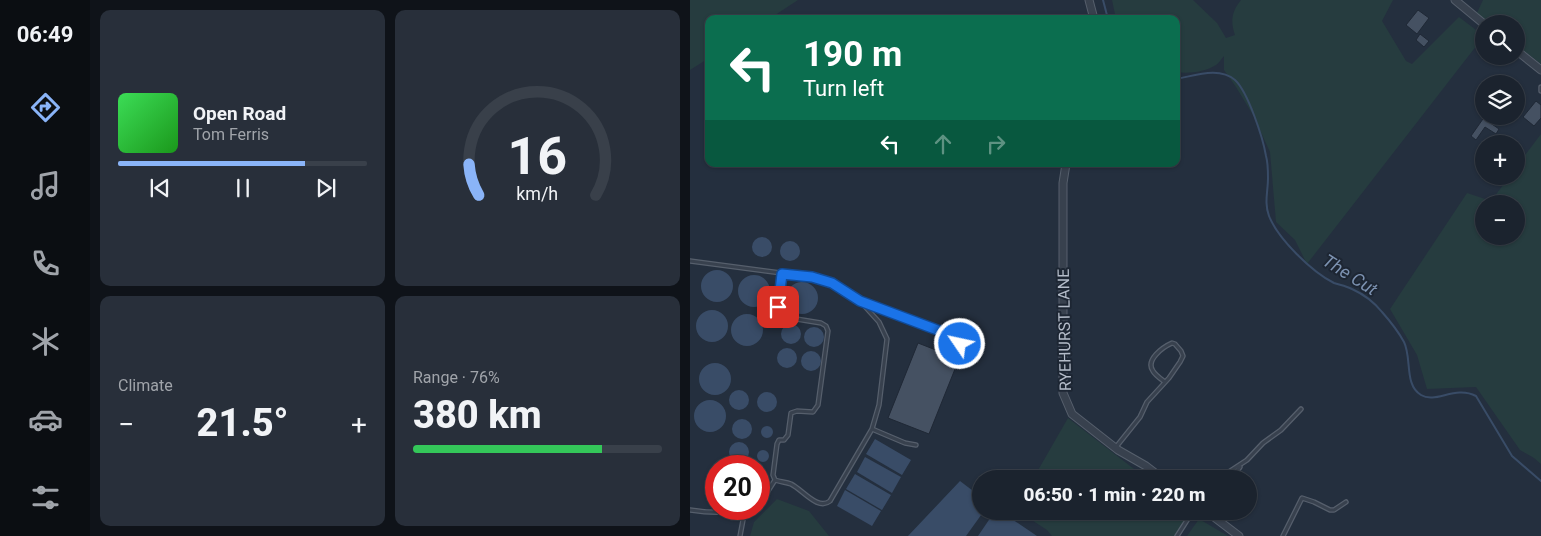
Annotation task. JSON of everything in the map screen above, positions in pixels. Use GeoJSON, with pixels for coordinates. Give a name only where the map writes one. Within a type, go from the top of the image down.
{"type":"FeatureCollection","features":[{"type":"Feature","properties":{"kind":"street"},"geometry":{"type":"LineString","coordinates":[[1089,0],[1093,15]]}},
{"type":"Feature","properties":{"kind":"street"},"geometry":{"type":"LineString","coordinates":[[1455,0],[1475,17]]}},
{"type":"Feature","properties":{"kind":"street"},"geometry":{"type":"LineString","coordinates":[[1525,57],[1541,70]]}},
{"type":"Feature","properties":{"kind":"street","name":"RYEHURST LANE"},"geometry":{"type":"LineString","coordinates":[[1066,167],[1063,183],[1063,393],[1072,414],[1116,448],[1149,470]]}},
{"type":"Feature","properties":{"kind":"street"},"geometry":{"type":"LineString","coordinates":[[1218,520],[1239,536]]}},
{"type":"Feature","properties":{"kind":"lane"},"geometry":{"type":"LineString","coordinates":[[690,261],[812,277],[832,283],[860,301],[958,339],[960,344],[958,350]]}},
{"type":"Feature","properties":{"kind":"lane"},"geometry":{"type":"LineString","coordinates":[[775,480],[773,475],[777,444],[779,440],[784,440],[788,435],[792,413],[797,410],[813,412],[818,406],[828,331],[826,326],[821,323],[779,315],[778,307],[782,274]]}},
{"type":"Feature","properties":{"kind":"lane"},"geometry":{"type":"LineString","coordinates":[[775,480],[791,484],[819,504],[829,503],[872,429],[879,405],[887,338],[879,322],[860,301]]}},
{"type":"Feature","properties":{"kind":"lane"},"geometry":{"type":"LineString","coordinates":[[1116,448],[1140,417],[1147,402],[1165,382],[1176,368],[1182,356],[1179,348],[1172,343],[1152,359],[1152,370],[1165,382]]}},
{"type":"Feature","properties":{"kind":"lane"},"geometry":{"type":"LineString","coordinates":[[1238,470],[1263,442],[1281,430],[1301,409]]}},
{"type":"Feature","properties":{"kind":"lane"},"geometry":{"type":"LineString","coordinates":[[872,429],[905,443],[916,445]]}},
{"type":"Feature","properties":{"kind":"lane"},"geometry":{"type":"LineString","coordinates":[[1233,470],[1244,463]]}},
{"type":"Feature","properties":{"kind":"lane"},"geometry":{"type":"LineString","coordinates":[[770,487],[775,480]]}},
{"type":"Feature","properties":{"kind":"lane"},"geometry":{"type":"LineString","coordinates":[[1283,536],[1302,498],[1330,510],[1334,510],[1346,502]]}},
{"type":"Feature","properties":{"kind":"lane"},"geometry":{"type":"LineString","coordinates":[[690,510],[705,512]]}},
{"type":"Feature","properties":{"kind":"lane"},"geometry":{"type":"LineString","coordinates":[[740,536],[744,520]]}},
{"type":"Feature","properties":{"kind":"lane"},"geometry":{"type":"LineString","coordinates":[[1177,536],[1187,520]]}},
{"type":"Feature","properties":{"kind":"green space"},"geometry":{"type":"Polygon","coordinates":[[[690,0],[798,0],[775,15],[705,15],[705,61],[690,70],[690,0]]]}},
{"type":"Feature","properties":{"kind":"green space"},"geometry":{"type":"Polygon","coordinates":[[[1112,0],[1193,0],[1217,23],[1226,38],[1235,35],[1233,16],[1241,0],[1393,0],[1382,21],[1406,61],[1412,64],[1459,17],[1475,29],[1475,48],[1307,264],[1295,240],[1276,222],[1270,152],[1253,115],[1224,70],[1224,56],[1217,64],[1202,71],[1180,72],[1180,15],[1115,15],[1112,0]]]}},
{"type":"Feature","properties":{"kind":"green space"},"geometry":{"type":"Polygon","coordinates":[[[1483,0],[1541,0],[1541,64],[1525,52],[1525,15],[1476,15],[1483,0]]]}},
{"type":"Feature","properties":{"kind":"green space"},"geometry":{"type":"Polygon","coordinates":[[[1541,134],[1541,464],[1520,450],[1476,387],[1427,389],[1417,355],[1390,309],[1467,193],[1475,196],[1475,245],[1525,245],[1525,195],[1496,195],[1503,185],[1525,185],[1525,155],[1541,134]]]}},
{"type":"Feature","properties":{"kind":"green space"},"geometry":{"type":"Polygon","coordinates":[[[1068,418],[1135,470],[1038,470],[1068,418]]]}},
{"type":"Feature","properties":{"kind":"green space"},"geometry":{"type":"Polygon","coordinates":[[[777,499],[809,511],[829,536],[750,536],[756,520],[770,520],[770,506],[777,499]]]}},
{"type":"Feature","properties":{"kind":"green space"},"geometry":{"type":"Polygon","coordinates":[[[1032,520],[1185,520],[1175,536],[1052,536],[1047,530],[1032,520]]]}},
{"type":"Feature","properties":{"kind":"green space"},"geometry":{"type":"Polygon","coordinates":[[[1198,520],[1201,520],[1228,536],[1187,536],[1198,520]]]}},
{"type":"Feature","properties":{"kind":"water"},"geometry":{"type":"Polygon","coordinates":[[[762,237],[769,240],[772,247],[769,254],[762,257],[755,254],[752,247],[755,240],[762,237]]]}},
{"type":"Feature","properties":{"kind":"water"},"geometry":{"type":"Polygon","coordinates":[[[790,241],[797,244],[800,251],[797,258],[790,261],[783,258],[780,251],[783,244],[790,241]]]}},
{"type":"Feature","properties":{"kind":"water"},"geometry":{"type":"Polygon","coordinates":[[[717,270],[723,271],[728,275],[732,280],[732,292],[728,297],[723,301],[717,302],[711,301],[706,297],[702,292],[701,286],[702,280],[706,275],[711,271],[717,270]]]}},
{"type":"Feature","properties":{"kind":"water"},"geometry":{"type":"Polygon","coordinates":[[[754,275],[760,276],[765,280],[769,285],[769,297],[765,302],[760,306],[754,307],[748,306],[743,302],[739,297],[738,291],[739,285],[743,280],[748,276],[754,275]]]}},
{"type":"Feature","properties":{"kind":"water"},"geometry":{"type":"Polygon","coordinates":[[[802,282],[808,283],[813,287],[817,292],[817,304],[813,309],[808,313],[802,314],[796,313],[791,309],[787,304],[786,298],[787,292],[791,287],[796,283],[802,282]]]}},
{"type":"Feature","properties":{"kind":"water"},"geometry":{"type":"Polygon","coordinates":[[[712,310],[718,311],[723,315],[727,320],[727,332],[723,337],[718,341],[712,342],[706,341],[701,337],[697,332],[696,326],[697,320],[701,315],[706,311],[712,310]]]}},
{"type":"Feature","properties":{"kind":"water"},"geometry":{"type":"Polygon","coordinates":[[[747,314],[753,315],[758,319],[762,324],[762,336],[758,341],[753,345],[747,346],[741,345],[736,341],[732,336],[731,330],[732,324],[736,319],[741,315],[747,314]]]}},
{"type":"Feature","properties":{"kind":"water"},"geometry":{"type":"Polygon","coordinates":[[[791,324],[798,327],[801,334],[798,341],[791,344],[784,341],[781,334],[784,327],[791,324]]]}},
{"type":"Feature","properties":{"kind":"water"},"geometry":{"type":"Polygon","coordinates":[[[814,327],[821,330],[824,337],[821,344],[814,347],[807,344],[804,337],[807,330],[814,327]]]}},
{"type":"Feature","properties":{"kind":"water"},"geometry":{"type":"Polygon","coordinates":[[[787,348],[794,351],[797,358],[794,365],[787,368],[780,365],[777,358],[780,351],[787,348]]]}},
{"type":"Feature","properties":{"kind":"water"},"geometry":{"type":"Polygon","coordinates":[[[811,351],[818,354],[821,361],[818,368],[811,371],[804,368],[801,361],[804,354],[811,351]]]}},
{"type":"Feature","properties":{"kind":"water"},"geometry":{"type":"Polygon","coordinates":[[[715,363],[721,364],[726,368],[730,373],[730,385],[726,390],[721,394],[715,395],[709,394],[704,390],[700,385],[699,379],[700,373],[704,368],[709,364],[715,363]]]}},
{"type":"Feature","properties":{"kind":"water"},"geometry":{"type":"Polygon","coordinates":[[[739,390],[746,393],[749,400],[746,407],[739,410],[732,407],[729,400],[732,393],[739,390]]]}},
{"type":"Feature","properties":{"kind":"water"},"geometry":{"type":"Polygon","coordinates":[[[767,392],[774,395],[777,402],[774,409],[767,412],[760,409],[757,402],[760,395],[767,392]]]}},
{"type":"Feature","properties":{"kind":"water"},"geometry":{"type":"Polygon","coordinates":[[[710,400],[716,401],[721,405],[725,410],[725,422],[721,427],[716,431],[710,432],[704,431],[699,427],[695,422],[694,416],[695,410],[699,405],[704,401],[710,400]]]}},
{"type":"Feature","properties":{"kind":"water"},"geometry":{"type":"Polygon","coordinates":[[[742,419],[749,422],[752,429],[749,436],[742,439],[735,436],[732,429],[735,422],[742,419]]]}},
{"type":"Feature","properties":{"kind":"water"},"geometry":{"type":"Polygon","coordinates":[[[765,426],[769,426],[773,432],[769,438],[765,438],[761,434],[761,430],[765,426]]]}},
{"type":"Feature","properties":{"kind":"water"},"geometry":{"type":"Polygon","coordinates":[[[875,439],[911,460],[902,475],[866,454],[875,439]]]}},
{"type":"Feature","properties":{"kind":"water"},"geometry":{"type":"Polygon","coordinates":[[[735,443],[743,443],[748,448],[748,455],[730,455],[730,448],[735,443]]]}},
{"type":"Feature","properties":{"kind":"water"},"geometry":{"type":"Polygon","coordinates":[[[761,450],[765,450],[769,454],[757,455],[761,450]]]}},
{"type":"Feature","properties":{"kind":"water"},"geometry":{"type":"Polygon","coordinates":[[[865,457],[901,477],[892,493],[857,472],[865,457]]]}},
{"type":"Feature","properties":{"kind":"water"},"geometry":{"type":"Polygon","coordinates":[[[855,474],[891,495],[882,510],[846,489],[855,474]]]}},
{"type":"Feature","properties":{"kind":"water"},"geometry":{"type":"Polygon","coordinates":[[[960,481],[972,490],[972,520],[978,520],[966,536],[908,536],[960,481]]]}},
{"type":"Feature","properties":{"kind":"water"},"geometry":{"type":"Polygon","coordinates":[[[845,490],[881,511],[872,526],[837,506],[845,490]]]}},
{"type":"Feature","properties":{"kind":"water"},"geometry":{"type":"Polygon","coordinates":[[[989,520],[1013,520],[1037,536],[978,536],[989,520]]]}},
{"type":"Feature","properties":{"kind":"building"},"geometry":{"type":"Polygon","coordinates":[[[1418,10],[1429,18],[1417,34],[1406,25],[1418,10]]]}},
{"type":"Feature","properties":{"kind":"building"},"geometry":{"type":"Polygon","coordinates":[[[1420,34],[1429,41],[1424,47],[1416,40],[1420,34]]]}},
{"type":"Feature","properties":{"kind":"building"},"geometry":{"type":"Polygon","coordinates":[[[1536,101],[1541,105],[1541,118],[1534,126],[1525,119],[1525,115],[1536,101]]]}},
{"type":"Feature","properties":{"kind":"building"},"geometry":{"type":"Polygon","coordinates":[[[1479,125],[1493,125],[1499,129],[1496,134],[1485,127],[1479,135],[1475,135],[1475,139],[1471,136],[1479,125]]]}},
{"type":"Feature","properties":{"kind":"building"},"geometry":{"type":"Polygon","coordinates":[[[918,343],[959,359],[929,434],[888,418],[918,343]]]}},
{"type":"Feature","properties":{"kind":"waterway","name":"The Cut"},"geometry":{"type":"LineString","coordinates":[[1103,0],[1107,15]]}},
{"type":"Feature","properties":{"kind":"waterway","name":"The Cut"},"geometry":{"type":"LineString","coordinates":[[1180,78],[1214,73],[1229,76],[1235,80],[1245,94],[1262,138],[1268,167],[1266,202],[1269,216],[1280,235],[1306,263],[1325,278],[1360,293],[1379,308],[1404,342],[1408,356],[1410,378],[1416,391],[1427,397],[1461,392],[1476,396],[1512,456],[1541,481]]}},
{"type":"Feature","properties":{"kind":"route"},"geometry":{"type":"LineString","coordinates":[[778,307],[782,274],[812,277],[832,283],[860,301],[948,334],[958,339],[960,344]]}}]}
